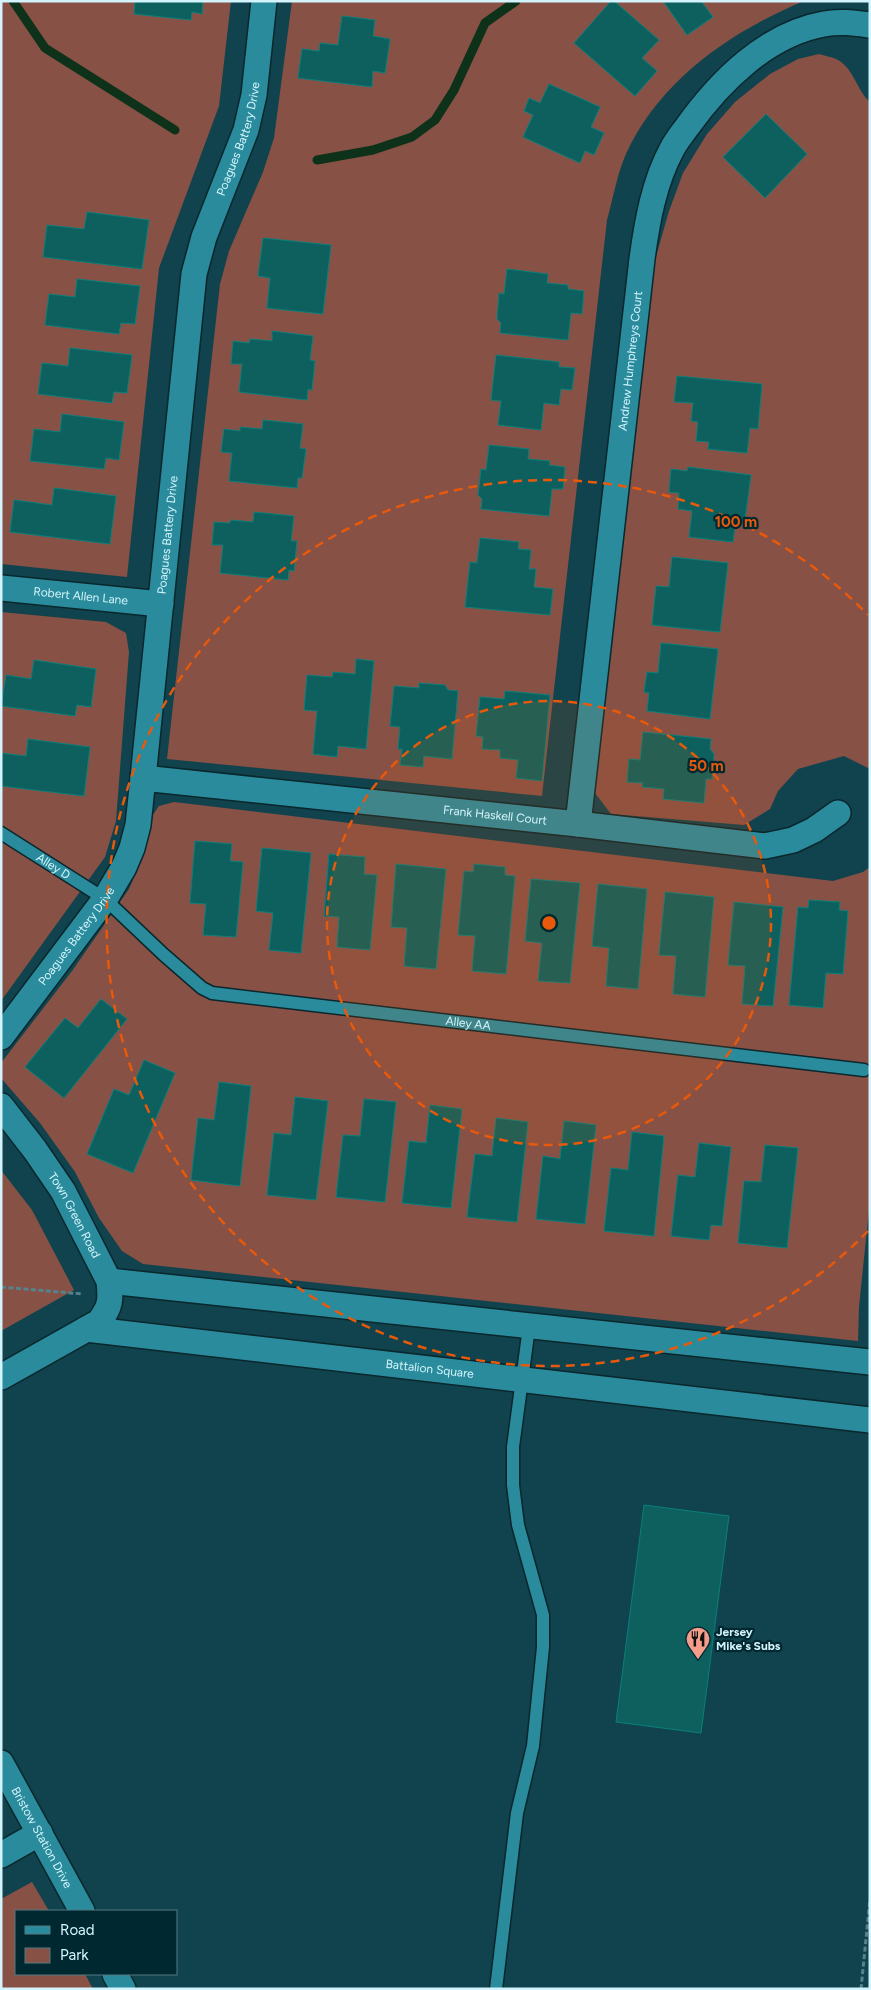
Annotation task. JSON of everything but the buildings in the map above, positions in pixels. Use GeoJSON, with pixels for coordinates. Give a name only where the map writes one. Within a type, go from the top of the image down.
{"type":"FeatureCollection","features":[{"type":"Feature","properties":{"kind":"street","name":"Poagues Battery Drive"},"geometry":{"type":"LineString","coordinates":[[1,1037],[105,900],[124,867],[132,848],[138,824],[143,778],[194,274],[204,237],[248,121],[254,95],[264,1]]}},
{"type":"Feature","properties":{"kind":"street","name":"Andrew Humphreys Court"},"geometry":{"type":"LineString","coordinates":[[578,824],[642,258],[648,218],[659,182],[672,149],[696,114],[728,78],[746,62],[784,38],[805,29],[824,24],[846,22],[870,26]]}},
{"type":"Feature","properties":{"kind":"street","name":"Robert Allen Lane"},"geometry":{"type":"LineString","coordinates":[[1,588],[161,604]]}},
{"type":"Feature","properties":{"kind":"street","name":"Frank Haskell Court"},"geometry":{"type":"LineString","coordinates":[[143,778],[766,846],[793,840],[814,830],[838,813]]}},
{"type":"Feature","properties":{"kind":"street","name":"Town Green Road"},"geometry":{"type":"LineString","coordinates":[[1,1106],[36,1150],[63,1191],[110,1289]]}},
{"type":"Feature","properties":{"kind":"street"},"geometry":{"type":"LineString","coordinates":[[1,1377],[99,1322],[108,1310],[110,1289],[529,1327],[870,1362]]}},
{"type":"Feature","properties":{"kind":"street","name":"Battalion Square"},"geometry":{"type":"LineString","coordinates":[[86,1329],[870,1420]]}},
{"type":"Feature","properties":{"kind":"street","name":"Bristow Station Drive"},"geometry":{"type":"LineString","coordinates":[[1,1763],[81,1910]]}},
{"type":"Feature","properties":{"kind":"street"},"geometry":{"type":"LineString","coordinates":[[1,1855],[40,1832]]}},
{"type":"Feature","properties":{"kind":"street"},"geometry":{"type":"LineString","coordinates":[[116,1975],[123,1989]]}},
{"type":"Feature","properties":{"kind":"lane","name":"Alley D"},"geometry":{"type":"LineString","coordinates":[[1,834],[105,900]]}},
{"type":"Feature","properties":{"kind":"lane","name":"Alley AA"},"geometry":{"type":"LineString","coordinates":[[105,900],[202,988],[212,993],[864,1070]]}},
{"type":"Feature","properties":{"kind":"lane"},"geometry":{"type":"LineString","coordinates":[[496,1989],[517,1813],[533,1746],[543,1647],[543,1615],[518,1525],[513,1485],[512,1448],[529,1327]]}},
{"type":"Feature","properties":{"kind":"path"},"geometry":{"type":"LineString","coordinates":[[1,1287],[110,1289]]}},
{"type":"Feature","properties":{"kind":"path"},"geometry":{"type":"LineString","coordinates":[[861,1989],[870,1899]]}},
{"type":"Feature","properties":{"kind":"green space"},"geometry":{"type":"Polygon","coordinates":[[[1,1],[231,1],[219,106],[159,268],[127,577],[1,564],[1,1]]]}},
{"type":"Feature","properties":{"kind":"green space"},"geometry":{"type":"Polygon","coordinates":[[[292,1],[804,1],[776,13],[724,44],[700,61],[678,81],[640,127],[620,170],[607,220],[542,796],[167,759],[220,284],[229,251],[263,172],[274,138],[292,1]]]}},
{"type":"Feature","properties":{"kind":"green space"},"geometry":{"type":"Polygon","coordinates":[[[819,54],[836,59],[843,64],[852,74],[870,102],[870,769],[844,756],[798,769],[778,791],[770,809],[744,825],[611,814],[595,793],[655,260],[669,211],[683,173],[707,134],[735,102],[770,74],[798,59],[819,54]]]}},
{"type":"Feature","properties":{"kind":"green space"},"geometry":{"type":"Polygon","coordinates":[[[1,612],[106,622],[126,633],[129,652],[116,821],[105,857],[1,1001],[1,612]]]}},
{"type":"Feature","properties":{"kind":"green space"},"geometry":{"type":"Polygon","coordinates":[[[174,802],[833,881],[863,872],[870,867],[870,1200],[859,1307],[858,1341],[143,1264],[122,1251],[99,1218],[75,1172],[40,1123],[1,1078],[1,1063],[72,971],[129,889],[143,856],[150,819],[159,806],[174,802]]]}},
{"type":"Feature","properties":{"kind":"green space"},"geometry":{"type":"Polygon","coordinates":[[[1,1170],[32,1210],[74,1290],[1,1331],[1,1170]]]}},
{"type":"Feature","properties":{"kind":"green space"},"geometry":{"type":"Polygon","coordinates":[[[32,1882],[48,1910],[15,1910],[15,1975],[86,1975],[93,1989],[1,1989],[1,1899],[32,1882]]]}},
{"type":"Feature","properties":{"kind":"waterway"},"geometry":{"type":"LineString","coordinates":[[13,1],[45,48],[175,130]]}},
{"type":"Feature","properties":{"kind":"waterway"},"geometry":{"type":"LineString","coordinates":[[317,160],[373,150],[412,137],[435,120],[454,90],[485,23],[516,1]]}},
{"type":"Feature","properties":{"kind":"place","name":"Jersey Mike's Subs"},"geometry":{"type":"Point","coordinates":[698,1660]}}]}
